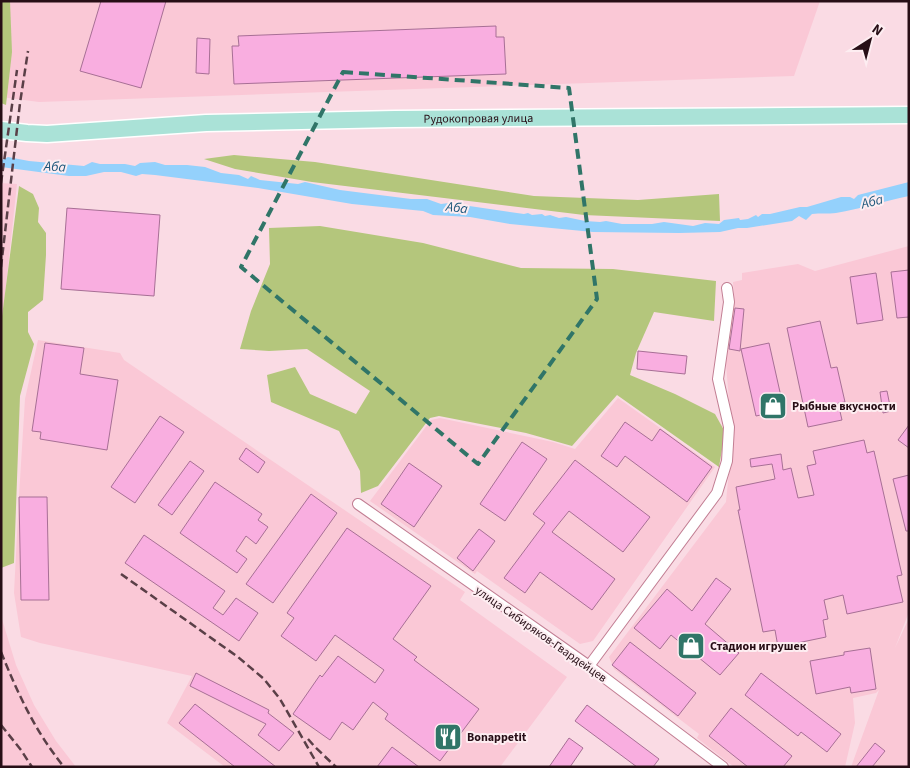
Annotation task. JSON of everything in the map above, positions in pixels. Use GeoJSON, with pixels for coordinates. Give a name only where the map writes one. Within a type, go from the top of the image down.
{"type":"FeatureCollection","features":[{"type":"Feature","properties":{"kind":"main road","name":"Рудокопровая улица"},"geometry":{"type":"LineString","coordinates":[[1,130],[47,134],[206,123],[414,119],[909,115]]}},
{"type":"Feature","properties":{"kind":"street"},"geometry":{"type":"LineString","coordinates":[[589,666],[717,493],[727,461],[729,427],[718,379],[729,302],[727,288]]}},
{"type":"Feature","properties":{"kind":"street","name":"улица Сибиряков-Гвардейцев"},"geometry":{"type":"LineString","coordinates":[[358,504],[589,666],[723,767]]}},
{"type":"Feature","properties":{"kind":"highlighted area"},"geometry":{"type":"Polygon","coordinates":[[[343,72],[569,88],[597,299],[478,464],[241,267],[343,72]]]}},
{"type":"Feature","properties":{"kind":"shaded area"},"geometry":{"type":"Polygon","coordinates":[[[1,1],[820,1],[794,76],[39,102],[1,97],[1,1]]]}},
{"type":"Feature","properties":{"kind":"shaded area"},"geometry":{"type":"Polygon","coordinates":[[[1,183],[17,184],[1,332],[1,183]]]}},
{"type":"Feature","properties":{"kind":"shaded area"},"geometry":{"type":"Polygon","coordinates":[[[909,246],[909,612],[895,648],[909,618],[909,767],[851,767],[879,690],[876,693],[853,698],[855,723],[845,767],[734,767],[697,738],[699,734],[614,669],[609,657],[726,502],[732,439],[725,351],[734,296],[733,282],[742,280],[742,273],[798,264],[815,271],[909,246]]]}},
{"type":"Feature","properties":{"kind":"shaded area"},"geometry":{"type":"Polygon","coordinates":[[[38,340],[120,353],[124,360],[465,592],[460,600],[567,677],[500,767],[225,767],[167,723],[192,676],[40,643],[21,637],[14,593],[19,496],[25,399],[38,340]]]}},
{"type":"Feature","properties":{"kind":"shaded area"},"geometry":{"type":"Polygon","coordinates":[[[618,398],[715,467],[593,641],[580,644],[477,571],[475,574],[370,501],[431,420],[440,418],[553,442],[575,449],[618,398]]]}},
{"type":"Feature","properties":{"kind":"shaded area"},"geometry":{"type":"Polygon","coordinates":[[[1,616],[16,665],[34,705],[56,741],[76,767],[1,767],[1,616]]]}},
{"type":"Feature","properties":{"kind":"green space"},"geometry":{"type":"Polygon","coordinates":[[[1,1],[10,1],[12,52],[6,105],[1,103],[1,1]]]}},
{"type":"Feature","properties":{"kind":"green space"},"geometry":{"type":"Polygon","coordinates":[[[234,155],[315,162],[534,196],[638,200],[719,194],[720,221],[584,215],[312,182],[235,169],[204,159],[234,155]]]}},
{"type":"Feature","properties":{"kind":"green space"},"geometry":{"type":"Polygon","coordinates":[[[19,186],[33,194],[39,208],[38,222],[46,233],[46,255],[43,300],[28,312],[28,332],[34,344],[20,396],[14,563],[1,568],[1,324],[19,186]]]}},
{"type":"Feature","properties":{"kind":"green space"},"geometry":{"type":"Polygon","coordinates":[[[320,226],[423,243],[521,268],[613,269],[716,281],[714,321],[654,312],[636,353],[630,375],[715,414],[725,432],[719,467],[617,395],[572,446],[526,433],[439,416],[430,418],[378,486],[361,493],[360,471],[339,431],[271,402],[267,375],[295,367],[310,394],[356,414],[370,391],[307,349],[269,351],[240,349],[251,311],[270,264],[269,228],[320,226]]]}},
{"type":"Feature","properties":{"kind":"water","name":"Аба"},"geometry":{"type":"Polygon","coordinates":[[[8,157],[29,161],[84,166],[92,162],[135,166],[140,163],[155,162],[165,165],[187,165],[205,167],[248,179],[251,176],[260,180],[298,184],[305,182],[340,190],[411,199],[427,199],[441,204],[449,203],[532,215],[542,214],[559,218],[566,217],[585,221],[606,221],[622,224],[664,222],[693,226],[705,223],[719,224],[724,220],[748,219],[756,215],[758,217],[762,214],[807,207],[841,197],[854,199],[858,195],[909,182],[909,196],[845,211],[812,214],[806,220],[799,216],[792,221],[720,232],[593,232],[510,224],[470,217],[433,215],[423,211],[352,204],[258,188],[155,175],[142,174],[136,176],[121,172],[104,172],[86,176],[69,176],[1,167],[1,160],[8,157]]]}},
{"type":"Feature","properties":{"kind":"building"},"geometry":{"type":"Polygon","coordinates":[[[101,1],[166,1],[141,88],[80,71],[101,1]]]}},
{"type":"Feature","properties":{"kind":"building"},"geometry":{"type":"Polygon","coordinates":[[[496,26],[496,37],[504,37],[506,74],[234,84],[232,46],[239,46],[238,36],[496,26]]]}},
{"type":"Feature","properties":{"kind":"building"},"geometry":{"type":"Polygon","coordinates":[[[197,38],[210,39],[209,74],[196,73],[197,38]]]}},
{"type":"Feature","properties":{"kind":"building"},"geometry":{"type":"Polygon","coordinates":[[[67,208],[160,215],[154,296],[61,289],[67,208]]]}},
{"type":"Feature","properties":{"kind":"building"},"geometry":{"type":"Polygon","coordinates":[[[909,270],[909,317],[897,318],[891,272],[909,270]]]}},
{"type":"Feature","properties":{"kind":"building"},"geometry":{"type":"Polygon","coordinates":[[[876,273],[883,320],[857,324],[850,277],[876,273]]]}},
{"type":"Feature","properties":{"kind":"building"},"geometry":{"type":"Polygon","coordinates":[[[735,308],[744,309],[740,351],[729,349],[735,308]]]}},
{"type":"Feature","properties":{"kind":"building"},"geometry":{"type":"Polygon","coordinates":[[[820,321],[831,368],[837,367],[845,402],[838,403],[842,420],[808,427],[787,328],[820,321]]]}},
{"type":"Feature","properties":{"kind":"building"},"geometry":{"type":"Polygon","coordinates":[[[45,343],[84,348],[80,374],[118,380],[107,450],[40,439],[41,432],[32,431],[45,343]]]}},
{"type":"Feature","properties":{"kind":"building"},"geometry":{"type":"Polygon","coordinates":[[[769,343],[784,410],[756,416],[741,349],[769,343]]]}},
{"type":"Feature","properties":{"kind":"building"},"geometry":{"type":"Polygon","coordinates":[[[638,351],[687,356],[685,374],[637,369],[638,351]]]}},
{"type":"Feature","properties":{"kind":"building"},"geometry":{"type":"Polygon","coordinates":[[[887,391],[891,411],[883,413],[880,392],[887,391]]]}},
{"type":"Feature","properties":{"kind":"building"},"geometry":{"type":"Polygon","coordinates":[[[160,416],[184,432],[135,503],[111,487],[160,416]]]}},
{"type":"Feature","properties":{"kind":"building"},"geometry":{"type":"Polygon","coordinates":[[[625,422],[652,441],[660,429],[712,467],[687,502],[625,456],[617,467],[601,456],[625,422]]]}},
{"type":"Feature","properties":{"kind":"building"},"geometry":{"type":"Polygon","coordinates":[[[909,425],[909,448],[898,440],[909,425]]]}},
{"type":"Feature","properties":{"kind":"building"},"geometry":{"type":"Polygon","coordinates":[[[864,440],[867,453],[874,451],[902,575],[897,576],[903,602],[847,614],[843,595],[824,600],[828,619],[823,620],[826,637],[778,647],[775,630],[763,632],[738,510],[740,510],[736,487],[775,479],[772,464],[751,467],[750,459],[781,454],[783,470],[791,468],[798,498],[814,495],[807,466],[816,464],[813,451],[864,440]]]}},
{"type":"Feature","properties":{"kind":"building"},"geometry":{"type":"Polygon","coordinates":[[[522,442],[547,459],[505,521],[480,504],[522,442]]]}},
{"type":"Feature","properties":{"kind":"building"},"geometry":{"type":"Polygon","coordinates":[[[246,448],[265,462],[258,473],[239,459],[246,448]]]}},
{"type":"Feature","properties":{"kind":"building"},"geometry":{"type":"Polygon","coordinates":[[[575,460],[650,517],[623,552],[569,511],[552,532],[615,579],[592,610],[540,572],[525,593],[504,578],[545,523],[533,514],[575,460]]]}},
{"type":"Feature","properties":{"kind":"building"},"geometry":{"type":"Polygon","coordinates":[[[190,461],[204,471],[172,515],[158,505],[190,461]]]}},
{"type":"Feature","properties":{"kind":"building"},"geometry":{"type":"Polygon","coordinates":[[[409,463],[442,486],[414,527],[381,504],[409,463]]]}},
{"type":"Feature","properties":{"kind":"building"},"geometry":{"type":"Polygon","coordinates":[[[909,475],[909,531],[906,531],[893,479],[909,475]]]}},
{"type":"Feature","properties":{"kind":"building"},"geometry":{"type":"Polygon","coordinates":[[[215,482],[262,514],[258,520],[268,527],[256,544],[246,536],[236,551],[247,559],[237,573],[180,533],[215,482]]]}},
{"type":"Feature","properties":{"kind":"building"},"geometry":{"type":"Polygon","coordinates":[[[311,494],[337,513],[273,603],[246,584],[311,494]]]}},
{"type":"Feature","properties":{"kind":"building"},"geometry":{"type":"Polygon","coordinates":[[[19,497],[47,497],[49,600],[21,600],[19,497]]]}},
{"type":"Feature","properties":{"kind":"building"},"geometry":{"type":"Polygon","coordinates":[[[347,528],[431,586],[393,639],[417,657],[414,660],[479,709],[440,761],[385,719],[388,714],[373,702],[353,730],[342,722],[330,740],[293,714],[320,675],[322,677],[338,656],[375,683],[384,670],[335,635],[316,661],[281,636],[294,618],[287,613],[347,528]]]}},
{"type":"Feature","properties":{"kind":"building"},"geometry":{"type":"Polygon","coordinates":[[[479,529],[495,541],[473,571],[457,558],[479,529]]]}},
{"type":"Feature","properties":{"kind":"building"},"geometry":{"type":"Polygon","coordinates":[[[144,535],[225,591],[213,608],[223,615],[236,598],[258,613],[239,641],[125,563],[144,535]]]}},
{"type":"Feature","properties":{"kind":"building"},"geometry":{"type":"Polygon","coordinates":[[[716,578],[731,589],[705,624],[739,653],[720,675],[671,635],[660,649],[634,628],[667,589],[692,611],[716,578]]]}},
{"type":"Feature","properties":{"kind":"building"},"geometry":{"type":"Polygon","coordinates":[[[630,642],[696,693],[678,716],[612,665],[630,642]]]}},
{"type":"Feature","properties":{"kind":"building"},"geometry":{"type":"Polygon","coordinates":[[[870,648],[876,689],[851,693],[850,687],[816,694],[810,661],[844,655],[844,652],[870,648]]]}},
{"type":"Feature","properties":{"kind":"building"},"geometry":{"type":"Polygon","coordinates":[[[196,673],[269,710],[268,713],[294,733],[279,751],[258,735],[266,724],[190,686],[196,673]]]}},
{"type":"Feature","properties":{"kind":"building"},"geometry":{"type":"Polygon","coordinates":[[[761,673],[841,734],[827,752],[801,732],[798,736],[745,695],[761,673]]]}},
{"type":"Feature","properties":{"kind":"building"},"geometry":{"type":"Polygon","coordinates":[[[195,704],[276,767],[235,767],[179,723],[195,704]]]}},
{"type":"Feature","properties":{"kind":"building"},"geometry":{"type":"Polygon","coordinates":[[[587,705],[659,759],[653,767],[637,767],[575,721],[587,705]]]}},
{"type":"Feature","properties":{"kind":"building"},"geometry":{"type":"Polygon","coordinates":[[[731,708],[792,756],[783,767],[748,767],[709,736],[731,708]]]}},
{"type":"Feature","properties":{"kind":"building"},"geometry":{"type":"Polygon","coordinates":[[[569,738],[583,748],[570,767],[549,767],[569,738]]]}},
{"type":"Feature","properties":{"kind":"building"},"geometry":{"type":"Polygon","coordinates":[[[875,743],[885,751],[872,767],[856,767],[875,743]]]}},
{"type":"Feature","properties":{"kind":"building"},"geometry":{"type":"Polygon","coordinates":[[[392,747],[419,767],[377,767],[392,747]]]}},
{"type":"Feature","properties":{"kind":"railway"},"geometry":{"type":"LineString","coordinates":[[1,267],[28,51]]}},
{"type":"Feature","properties":{"kind":"railway"},"geometry":{"type":"LineString","coordinates":[[1,183],[17,70]]}},
{"type":"Feature","properties":{"kind":"railway"},"geometry":{"type":"LineString","coordinates":[[121,574],[238,657],[264,679],[280,699],[319,767]]}},
{"type":"Feature","properties":{"kind":"railway"},"geometry":{"type":"LineString","coordinates":[[1,652],[28,712],[44,740],[64,767]]}},
{"type":"Feature","properties":{"kind":"railway"},"geometry":{"type":"LineString","coordinates":[[1,725],[32,767]]}},
{"type":"Feature","properties":{"kind":"railway"},"geometry":{"type":"LineString","coordinates":[[308,739],[336,767]]}},
{"type":"Feature","properties":{"kind":"place","name":"Рыбные вкусности"},"geometry":{"type":"Point","coordinates":[773,406]}},
{"type":"Feature","properties":{"kind":"place","name":"Стадион игрушек"},"geometry":{"type":"Point","coordinates":[691,646]}},
{"type":"Feature","properties":{"kind":"place","name":"Bonappetit"},"geometry":{"type":"Point","coordinates":[448,737]}}]}
